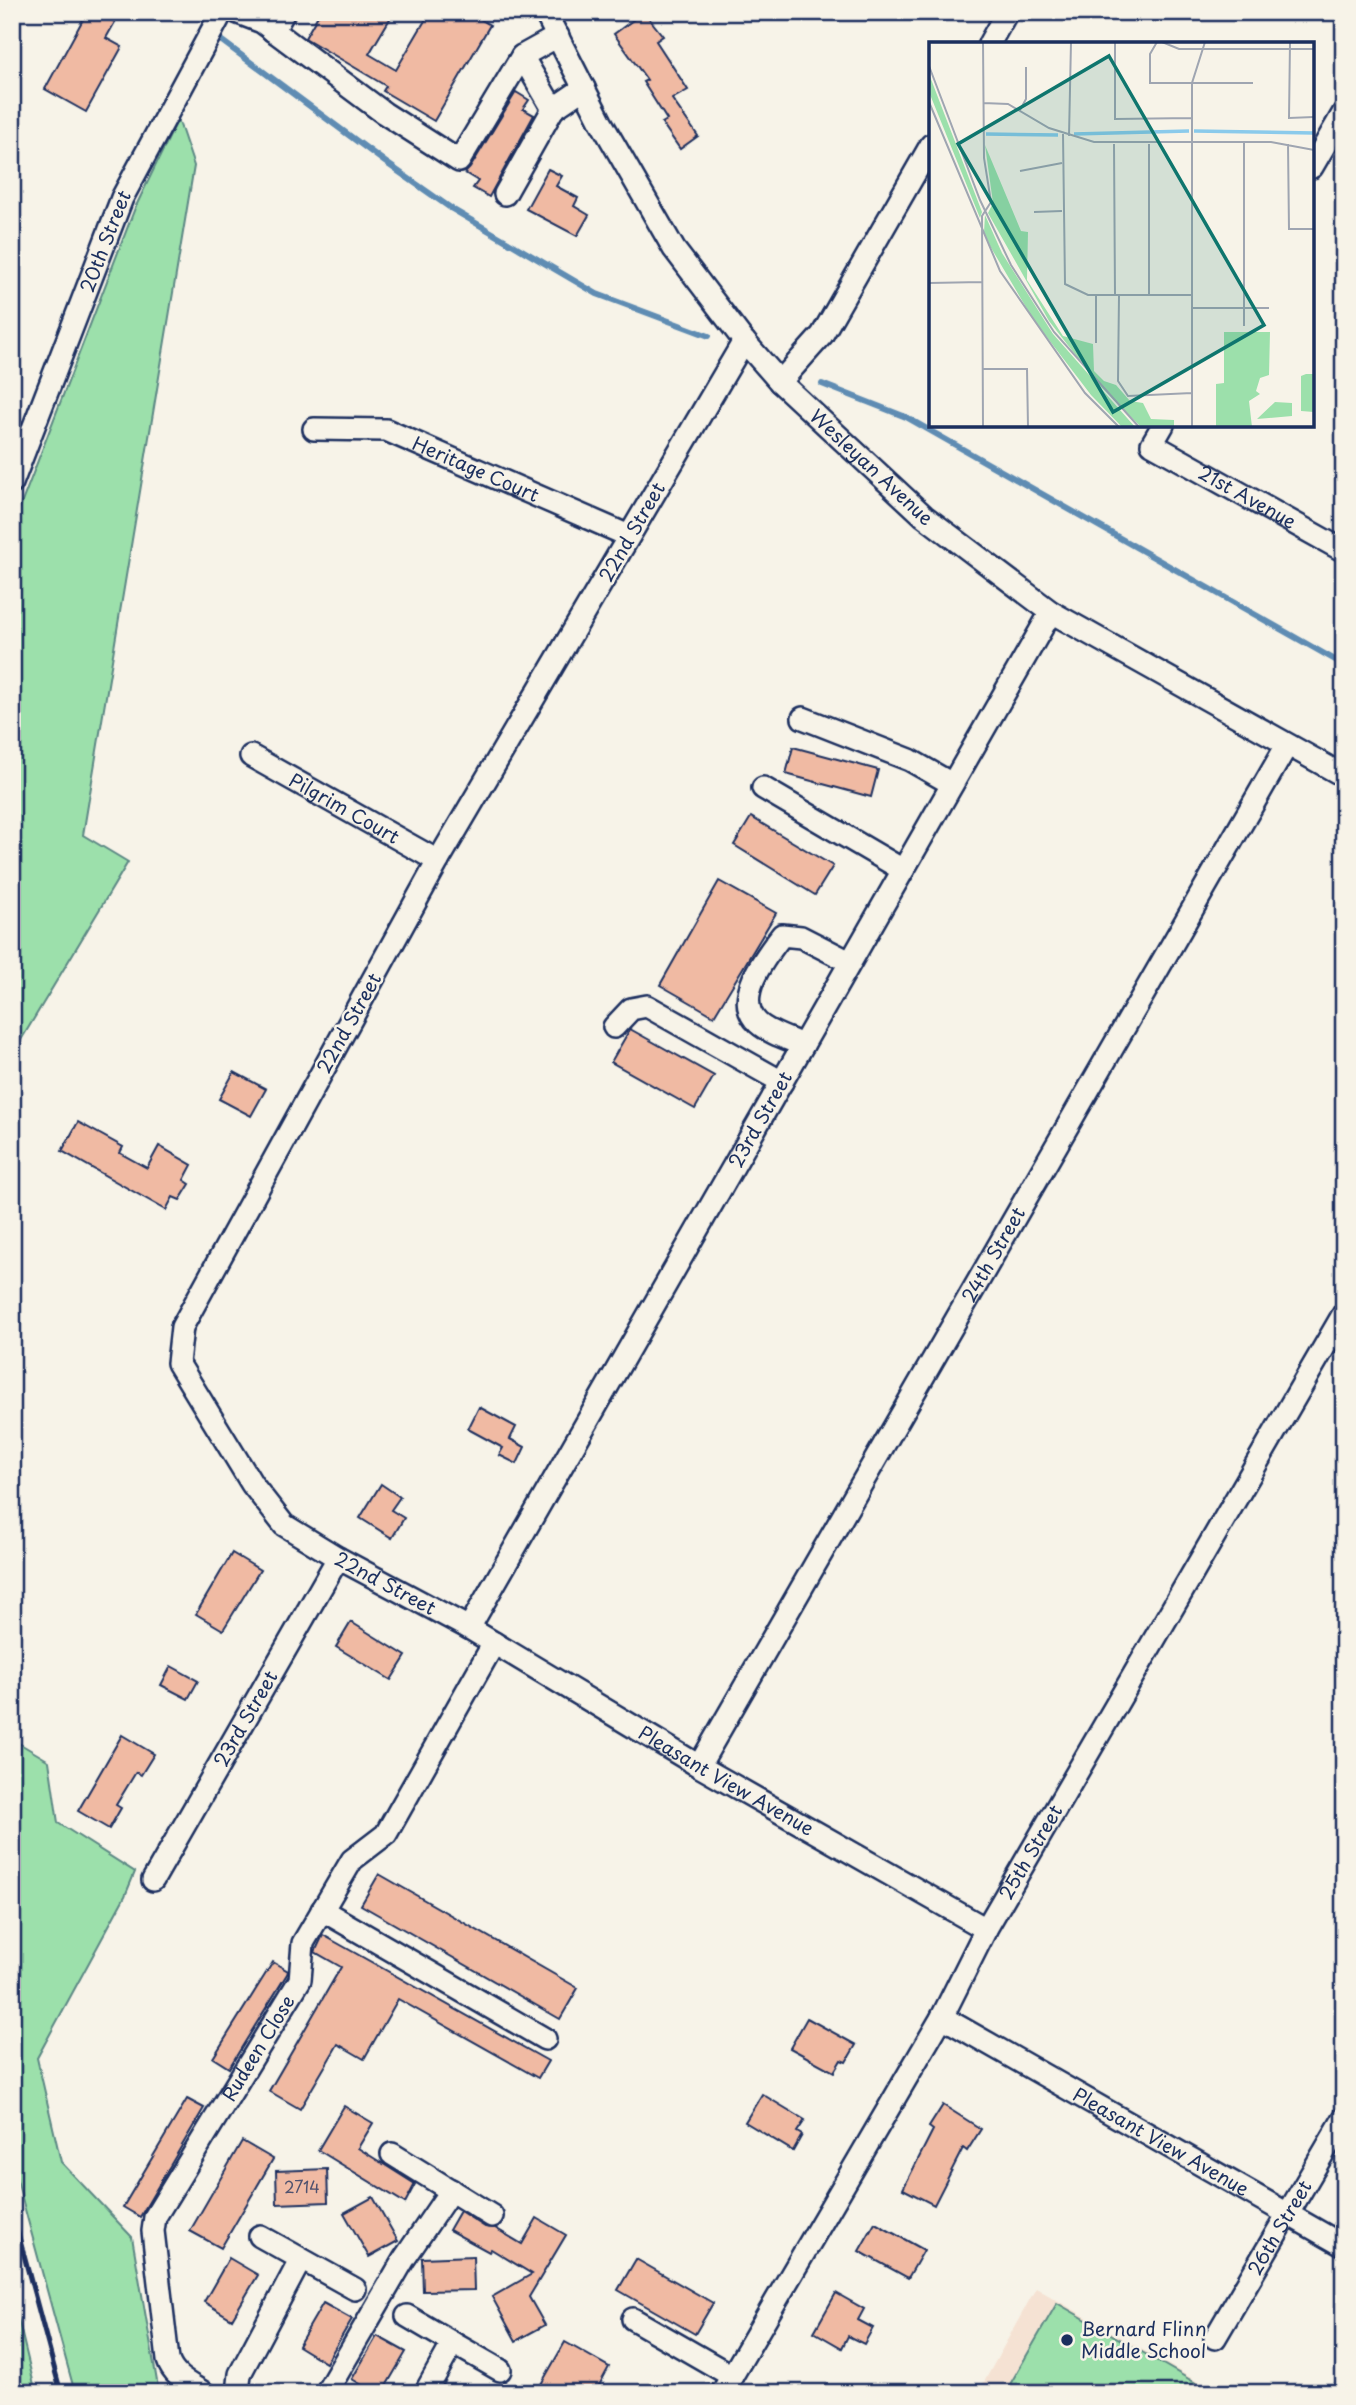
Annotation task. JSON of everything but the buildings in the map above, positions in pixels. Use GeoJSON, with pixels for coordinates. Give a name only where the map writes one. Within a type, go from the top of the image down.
{"type":"FeatureCollection","features":[{"type":"Feature","properties":{"kind":"street","name":"20th Street"},"geometry":{"type":"LineString","coordinates":[[12,483],[121,198],[222,12]]}},
{"type":"Feature","properties":{"kind":"street"},"geometry":{"type":"LineString","coordinates":[[236,12],[262,22],[384,113],[458,161],[522,56],[558,36]]}},
{"type":"Feature","properties":{"kind":"street"},"geometry":{"type":"LineString","coordinates":[[273,31],[285,12]]}},
{"type":"Feature","properties":{"kind":"street"},"geometry":{"type":"LineString","coordinates":[[990,42],[1007,12]]}},
{"type":"Feature","properties":{"kind":"street","name":"Wesleyan Avenue"},"geometry":{"type":"LineString","coordinates":[[549,14],[601,122],[674,249],[744,341],[780,382],[924,516],[1051,611],[1344,776]]}},
{"type":"Feature","properties":{"kind":"street"},"geometry":{"type":"LineString","coordinates":[[522,56],[553,109]]}},
{"type":"Feature","properties":{"kind":"street"},"geometry":{"type":"LineString","coordinates":[[505,194],[553,109],[584,88]]}},
{"type":"Feature","properties":{"kind":"street"},"geometry":{"type":"LineString","coordinates":[[1314,164],[1344,112]]}},
{"type":"Feature","properties":{"kind":"street"},"geometry":{"type":"LineString","coordinates":[[780,382],[822,335],[929,148]]}},
{"type":"Feature","properties":{"kind":"street","name":"22nd Street"},"geometry":{"type":"LineString","coordinates":[[469,1628],[338,1558],[284,1525],[252,1483],[178,1363],[182,1327],[438,860],[744,341]]}},
{"type":"Feature","properties":{"kind":"street","name":"21st Avenue"},"geometry":{"type":"LineString","coordinates":[[1162,427],[1152,444],[1344,551]]}},
{"type":"Feature","properties":{"kind":"street","name":"Heritage Court"},"geometry":{"type":"LineString","coordinates":[[314,429],[386,430],[629,536]]}},
{"type":"Feature","properties":{"kind":"street","name":"23rd Street"},"geometry":{"type":"LineString","coordinates":[[469,1628],[1051,611]]}},
{"type":"Feature","properties":{"kind":"street"},"geometry":{"type":"LineString","coordinates":[[803,718],[910,760],[952,784]]}},
{"type":"Feature","properties":{"kind":"street","name":"24th Street"},"geometry":{"type":"LineString","coordinates":[[699,1766],[1287,745]]}},
{"type":"Feature","properties":{"kind":"street","name":"Pilgrim Court"},"geometry":{"type":"LineString","coordinates":[[251,756],[438,860]]}},
{"type":"Feature","properties":{"kind":"street"},"geometry":{"type":"LineString","coordinates":[[763,788],[903,870]]}},
{"type":"Feature","properties":{"kind":"street"},"geometry":{"type":"LineString","coordinates":[[803,1045],[759,1025],[749,1011],[748,994],[765,956],[782,935],[800,937],[850,962]]}},
{"type":"Feature","properties":{"kind":"street"},"geometry":{"type":"LineString","coordinates":[[614,1027],[631,1009],[647,1006],[782,1082]]}},
{"type":"Feature","properties":{"kind":"street","name":"25th Street"},"geometry":{"type":"LineString","coordinates":[[727,2384],[942,2017],[986,1929],[1344,1313]]}},
{"type":"Feature","properties":{"kind":"street","name":"23rd Street"},"geometry":{"type":"LineString","coordinates":[[153,1880],[338,1558]]}},
{"type":"Feature","properties":{"kind":"street","name":"Pleasant View Avenue"},"geometry":{"type":"LineString","coordinates":[[469,1628],[699,1766],[986,1929]]}},
{"type":"Feature","properties":{"kind":"street","name":"Rudeen Close"},"geometry":{"type":"LineString","coordinates":[[204,2393],[180,2378],[170,2368],[153,2231],[155,2217],[300,1980],[303,1943],[322,1910],[352,1860],[386,1834],[494,1643]]}},
{"type":"Feature","properties":{"kind":"street"},"geometry":{"type":"LineString","coordinates":[[322,1910],[545,2039]]}},
{"type":"Feature","properties":{"kind":"street","name":"Pleasant View Avenue"},"geometry":{"type":"LineString","coordinates":[[942,2017],[1344,2246]]}},
{"type":"Feature","properties":{"kind":"street","name":"26th Street"},"geometry":{"type":"LineString","coordinates":[[1215,2338],[1344,2118]]}},
{"type":"Feature","properties":{"kind":"street"},"geometry":{"type":"LineString","coordinates":[[392,2154],[492,2216]]}},
{"type":"Feature","properties":{"kind":"street"},"geometry":{"type":"LineString","coordinates":[[326,2393],[404,2259],[451,2190]]}},
{"type":"Feature","properties":{"kind":"street"},"geometry":{"type":"LineString","coordinates":[[260,2236],[355,2289]]}},
{"type":"Feature","properties":{"kind":"street"},"geometry":{"type":"LineString","coordinates":[[238,2393],[240,2374],[301,2259]]}},
{"type":"Feature","properties":{"kind":"street"},"geometry":{"type":"LineString","coordinates":[[407,2316],[500,2370]]}},
{"type":"Feature","properties":{"kind":"street"},"geometry":{"type":"LineString","coordinates":[[633,2319],[727,2384]]}},
{"type":"Feature","properties":{"kind":"street"},"geometry":{"type":"LineString","coordinates":[[425,2393],[453,2343]]}},
{"type":"Feature","properties":{"kind":"shaded area","name":"Bernard Flinn Middle School"},"geometry":{"type":"Polygon","coordinates":[[[1036,2288],[1217,2393],[978,2393],[1036,2288]]]}},
{"type":"Feature","properties":{"kind":"green space"},"geometry":{"type":"Polygon","coordinates":[[[178,119],[194,166],[83,835],[128,862],[12,1055],[12,528],[135,208],[178,119]]]}},
{"type":"Feature","properties":{"kind":"green space"},"geometry":{"type":"Polygon","coordinates":[[[12,1739],[49,1761],[58,1823],[135,1872],[125,1896],[37,2058],[61,2162],[132,2237],[159,2393],[75,2393],[14,2169],[12,1739]]]}},
{"type":"Feature","properties":{"kind":"green space"},"geometry":{"type":"Polygon","coordinates":[[[12,2293],[36,2393],[12,2393],[12,2293]]]}},
{"type":"Feature","properties":{"kind":"green space","name":"Bernard Flinn Middle School"},"geometry":{"type":"Polygon","coordinates":[[[1057,2303],[1213,2393],[1005,2393],[1057,2303]]]}},
{"type":"Feature","properties":{"kind":"waterway"},"geometry":{"type":"LineString","coordinates":[[222,41],[452,209],[597,294],[709,336]]}},
{"type":"Feature","properties":{"kind":"waterway"},"geometry":{"type":"LineString","coordinates":[[822,384],[906,417],[1344,665]]}},
{"type":"Feature","properties":{"kind":"railway"},"geometry":{"type":"LineString","coordinates":[[12,2211],[61,2393]]}},
{"type":"Feature","properties":{"kind":"place","name":"Bernard Flinn Middle School"},"geometry":{"type":"Point","coordinates":[1067,2340]}}]}
